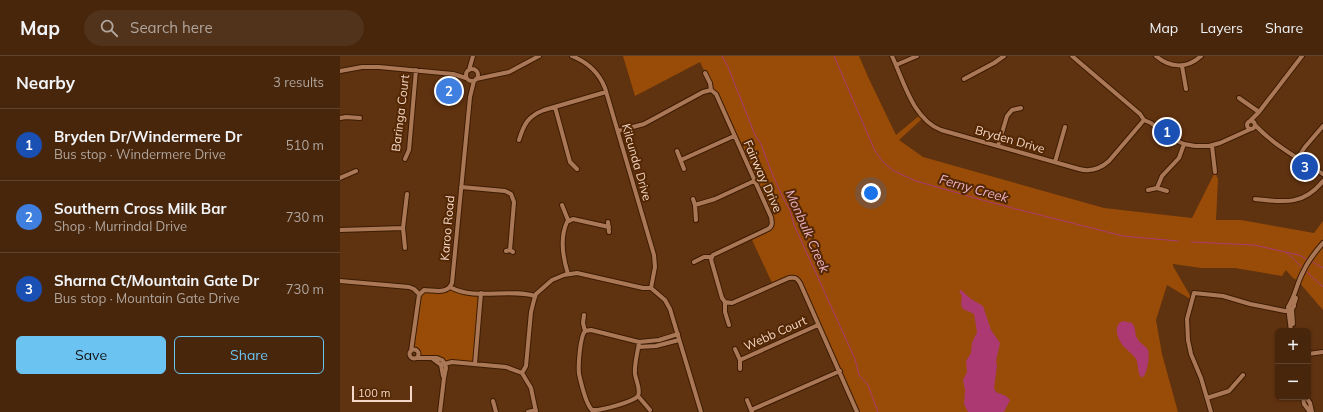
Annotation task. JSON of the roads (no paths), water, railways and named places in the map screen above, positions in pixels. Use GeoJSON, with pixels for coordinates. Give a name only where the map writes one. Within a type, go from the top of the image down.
{"type":"FeatureCollection","features":[{"type":"Feature","properties":{"kind":"street"},"geometry":{"type":"LineString","coordinates":[[467,79],[466,74],[473,56]]}},
{"type":"Feature","properties":{"kind":"street"},"geometry":{"type":"LineString","coordinates":[[473,56],[478,76],[475,80]]}},
{"type":"Feature","properties":{"kind":"street"},"geometry":{"type":"LineString","coordinates":[[340,71],[369,66],[453,74],[475,80],[509,72],[539,56]]}},
{"type":"Feature","properties":{"kind":"street","name":"Kilcunda Drive"},"geometry":{"type":"LineString","coordinates":[[572,56],[584,62],[596,73],[602,81],[606,92],[654,255],[655,267],[651,288]]}},
{"type":"Feature","properties":{"kind":"street","name":"Bryden Drive"},"geometry":{"type":"LineString","coordinates":[[892,56],[916,108],[928,123],[941,130],[1087,170],[1100,167],[1109,161],[1144,120]]}},
{"type":"Feature","properties":{"kind":"street"},"geometry":{"type":"LineString","coordinates":[[896,65],[917,56]]}},
{"type":"Feature","properties":{"kind":"street"},"geometry":{"type":"LineString","coordinates":[[964,79],[998,61],[1004,56]]}},
{"type":"Feature","properties":{"kind":"street"},"geometry":{"type":"LineString","coordinates":[[1072,56],[1140,114],[1144,120],[1151,123],[1168,137],[1184,144],[1212,146],[1226,141],[1253,126],[1259,112]]}},
{"type":"Feature","properties":{"kind":"street"},"geometry":{"type":"LineString","coordinates":[[1156,56],[1166,63],[1182,66],[1194,62],[1201,56]]}},
{"type":"Feature","properties":{"kind":"street"},"geometry":{"type":"LineString","coordinates":[[1241,134],[1248,122],[1259,112],[1302,56]]}},
{"type":"Feature","properties":{"kind":"street"},"geometry":{"type":"LineString","coordinates":[[1182,66],[1186,89]]}},
{"type":"Feature","properties":{"kind":"street","name":"Baringa Court"},"geometry":{"type":"LineString","coordinates":[[405,159],[408,150],[416,70]]}},
{"type":"Feature","properties":{"kind":"street"},"geometry":{"type":"LineString","coordinates":[[453,74],[468,70],[476,71],[489,76]]}},
{"type":"Feature","properties":{"kind":"street","name":"Fairway Drive"},"geometry":{"type":"LineString","coordinates":[[694,262],[704,257],[712,257],[715,253],[766,230],[771,227],[772,223],[771,217],[716,94],[711,90],[710,83],[705,73]]}},
{"type":"Feature","properties":{"kind":"street","name":"Karoo Road"},"geometry":{"type":"LineString","coordinates":[[467,79],[470,97]]}},
{"type":"Feature","properties":{"kind":"street","name":"Karoo Road"},"geometry":{"type":"LineString","coordinates":[[450,287],[453,280],[470,97],[475,80]]}},
{"type":"Feature","properties":{"kind":"street"},"geometry":{"type":"LineString","coordinates":[[618,131],[644,124],[703,92],[711,90]]}},
{"type":"Feature","properties":{"kind":"street"},"geometry":{"type":"LineString","coordinates":[[519,140],[524,125],[531,117],[540,112],[606,92]]}},
{"type":"Feature","properties":{"kind":"street"},"geometry":{"type":"LineString","coordinates":[[1239,98],[1259,112]]}},
{"type":"Feature","properties":{"kind":"street"},"geometry":{"type":"LineString","coordinates":[[555,107],[570,162],[577,169]]}},
{"type":"Feature","properties":{"kind":"street"},"geometry":{"type":"LineString","coordinates":[[998,146],[1007,116],[1012,110],[1021,108]]}},
{"type":"Feature","properties":{"kind":"street"},"geometry":{"type":"LineString","coordinates":[[340,118],[360,118]]}},
{"type":"Feature","properties":{"kind":"street"},"geometry":{"type":"LineString","coordinates":[[1248,122],[1253,121],[1253,126]]}},
{"type":"Feature","properties":{"kind":"street"},"geometry":{"type":"LineString","coordinates":[[1248,122],[1248,126],[1253,126],[1297,159],[1323,174]]}},
{"type":"Feature","properties":{"kind":"street"},"geometry":{"type":"LineString","coordinates":[[1297,159],[1323,126]]}},
{"type":"Feature","properties":{"kind":"street"},"geometry":{"type":"LineString","coordinates":[[1056,162],[1065,127]]}},
{"type":"Feature","properties":{"kind":"street"},"geometry":{"type":"LineString","coordinates":[[681,160],[734,136]]}},
{"type":"Feature","properties":{"kind":"street"},"geometry":{"type":"LineString","coordinates":[[1157,188],[1162,176],[1179,158],[1184,144]]}},
{"type":"Feature","properties":{"kind":"street"},"geometry":{"type":"LineString","coordinates":[[1212,146],[1215,172]]}},
{"type":"Feature","properties":{"kind":"street"},"geometry":{"type":"LineString","coordinates":[[677,150],[684,169]]}},
{"type":"Feature","properties":{"kind":"street"},"geometry":{"type":"LineString","coordinates":[[340,178],[356,171]]}},
{"type":"Feature","properties":{"kind":"street"},"geometry":{"type":"LineString","coordinates":[[695,205],[754,181]]}},
{"type":"Feature","properties":{"kind":"street"},"geometry":{"type":"LineString","coordinates":[[1254,199],[1280,202],[1296,200],[1313,192],[1323,181]]}},
{"type":"Feature","properties":{"kind":"street"},"geometry":{"type":"LineString","coordinates":[[461,187],[505,191],[511,194],[514,202],[509,251]]}},
{"type":"Feature","properties":{"kind":"street"},"geometry":{"type":"LineString","coordinates":[[1148,190],[1157,188],[1167,192]]}},
{"type":"Feature","properties":{"kind":"street"},"geometry":{"type":"LineString","coordinates":[[405,248],[403,228],[407,194]]}},
{"type":"Feature","properties":{"kind":"street"},"geometry":{"type":"LineString","coordinates":[[693,199],[696,220]]}},
{"type":"Feature","properties":{"kind":"street"},"geometry":{"type":"LineString","coordinates":[[562,205],[568,220],[565,227],[562,252],[568,274]]}},
{"type":"Feature","properties":{"kind":"street"},"geometry":{"type":"LineString","coordinates":[[568,220],[573,219],[608,224],[609,232]]}},
{"type":"Feature","properties":{"kind":"street"},"geometry":{"type":"LineString","coordinates":[[340,230],[403,228]]}},
{"type":"Feature","properties":{"kind":"street"},"geometry":{"type":"LineString","coordinates":[[1292,328],[1289,309],[1303,271],[1323,243]]}},
{"type":"Feature","properties":{"kind":"street"},"geometry":{"type":"LineString","coordinates":[[712,257],[712,263],[722,298],[725,302],[725,312],[729,325]]}},
{"type":"Feature","properties":{"kind":"street"},"geometry":{"type":"LineString","coordinates":[[522,373],[526,366],[531,312],[535,296],[556,277],[568,274],[582,274],[643,288],[651,288],[667,303],[672,312],[700,412]]}},
{"type":"Feature","properties":{"kind":"street"},"geometry":{"type":"LineString","coordinates":[[725,302],[732,303],[790,278],[795,278],[800,283],[857,412]]}},
{"type":"Feature","properties":{"kind":"street"},"geometry":{"type":"LineString","coordinates":[[340,281],[409,287],[420,294]]}},
{"type":"Feature","properties":{"kind":"street"},"geometry":{"type":"LineString","coordinates":[[528,412],[536,411],[531,388],[522,373],[506,367],[452,362],[443,364],[429,358],[417,356],[413,359],[409,355],[413,350],[417,300],[424,290],[443,291],[450,287],[461,292],[516,293],[535,296]]}},
{"type":"Feature","properties":{"kind":"street"},"geometry":{"type":"LineString","coordinates":[[475,364],[481,293]]}},
{"type":"Feature","properties":{"kind":"street"},"geometry":{"type":"LineString","coordinates":[[1211,412],[1201,378],[1190,354],[1187,325],[1188,312],[1194,294],[1223,296],[1250,304],[1289,309]]}},
{"type":"Feature","properties":{"kind":"street"},"geometry":{"type":"LineString","coordinates":[[584,315],[583,322],[585,330],[582,338],[579,374],[588,404],[592,411],[633,400],[638,396],[639,391],[635,368],[639,344]]}},
{"type":"Feature","properties":{"kind":"street","name":"Webb Court"},"geometry":{"type":"LineString","coordinates":[[740,360],[818,325]]}},
{"type":"Feature","properties":{"kind":"street"},"geometry":{"type":"LineString","coordinates":[[585,330],[591,330],[639,344],[656,346],[679,340]]}},
{"type":"Feature","properties":{"kind":"street"},"geometry":{"type":"LineString","coordinates":[[639,344],[657,341],[678,334]]}},
{"type":"Feature","properties":{"kind":"street","name":"Webb Court"},"geometry":{"type":"LineString","coordinates":[[735,349],[740,360],[740,369]]}},
{"type":"Feature","properties":{"kind":"street"},"geometry":{"type":"LineString","coordinates":[[413,350],[417,356]]}},
{"type":"Feature","properties":{"kind":"street"},"geometry":{"type":"LineString","coordinates":[[1311,354],[1323,352]]}},
{"type":"Feature","properties":{"kind":"street"},"geometry":{"type":"LineString","coordinates":[[440,412],[444,378],[443,364]]}},
{"type":"Feature","properties":{"kind":"street"},"geometry":{"type":"LineString","coordinates":[[748,400],[752,411],[840,371]]}},
{"type":"Feature","properties":{"kind":"street"},"geometry":{"type":"LineString","coordinates":[[1207,398],[1228,391],[1243,375]]}},
{"type":"Feature","properties":{"kind":"street"},"geometry":{"type":"LineString","coordinates":[[638,396],[650,410]]}},
{"type":"Feature","properties":{"kind":"street"},"geometry":{"type":"LineString","coordinates":[[1307,400],[1310,404],[1311,412]]}},
{"type":"Feature","properties":{"kind":"street"},"geometry":{"type":"LineString","coordinates":[[493,401],[496,412]]}},
{"type":"Feature","properties":{"kind":"waterway","name":"Monbulk Creek"},"geometry":{"type":"LineString","coordinates":[[722,56],[728,67],[755,135],[761,144],[771,171],[790,210],[794,225],[855,359],[859,375],[868,385],[878,412]]}},
{"type":"Feature","properties":{"kind":"waterway","name":"Ferny Creek"},"geometry":{"type":"LineString","coordinates":[[834,56],[875,151],[883,162],[894,171],[916,181],[989,202],[1123,236],[1178,241]]}},
{"type":"Feature","properties":{"kind":"waterway","name":"Ferny Creek"},"geometry":{"type":"LineString","coordinates":[[1191,242],[1254,245],[1299,255],[1308,260]]}},
{"type":"Feature","properties":{"kind":"waterway","name":"Ferny Creek"},"geometry":{"type":"LineString","coordinates":[[1286,252],[1302,267]]}},
{"type":"Feature","properties":{"kind":"waterway"},"geometry":{"type":"LineString","coordinates":[[1311,261],[1323,268]]}},
{"type":"Feature","properties":{"kind":"waterway","name":"Ferny Creek"},"geometry":{"type":"LineString","coordinates":[[1306,271],[1323,287]]}},
{"type":"Feature","properties":{"kind":"place","name":"Southern Cross Milk Bar"},"geometry":{"type":"Point","coordinates":[449,91]}},
{"type":"Feature","properties":{"kind":"place","name":"Bryden Dr/Windermere Dr"},"geometry":{"type":"Point","coordinates":[1167,132]}},
{"type":"Feature","properties":{"kind":"place","name":"Sharna Ct/Mountain Gate Dr"},"geometry":{"type":"Point","coordinates":[1305,167]}}]}
